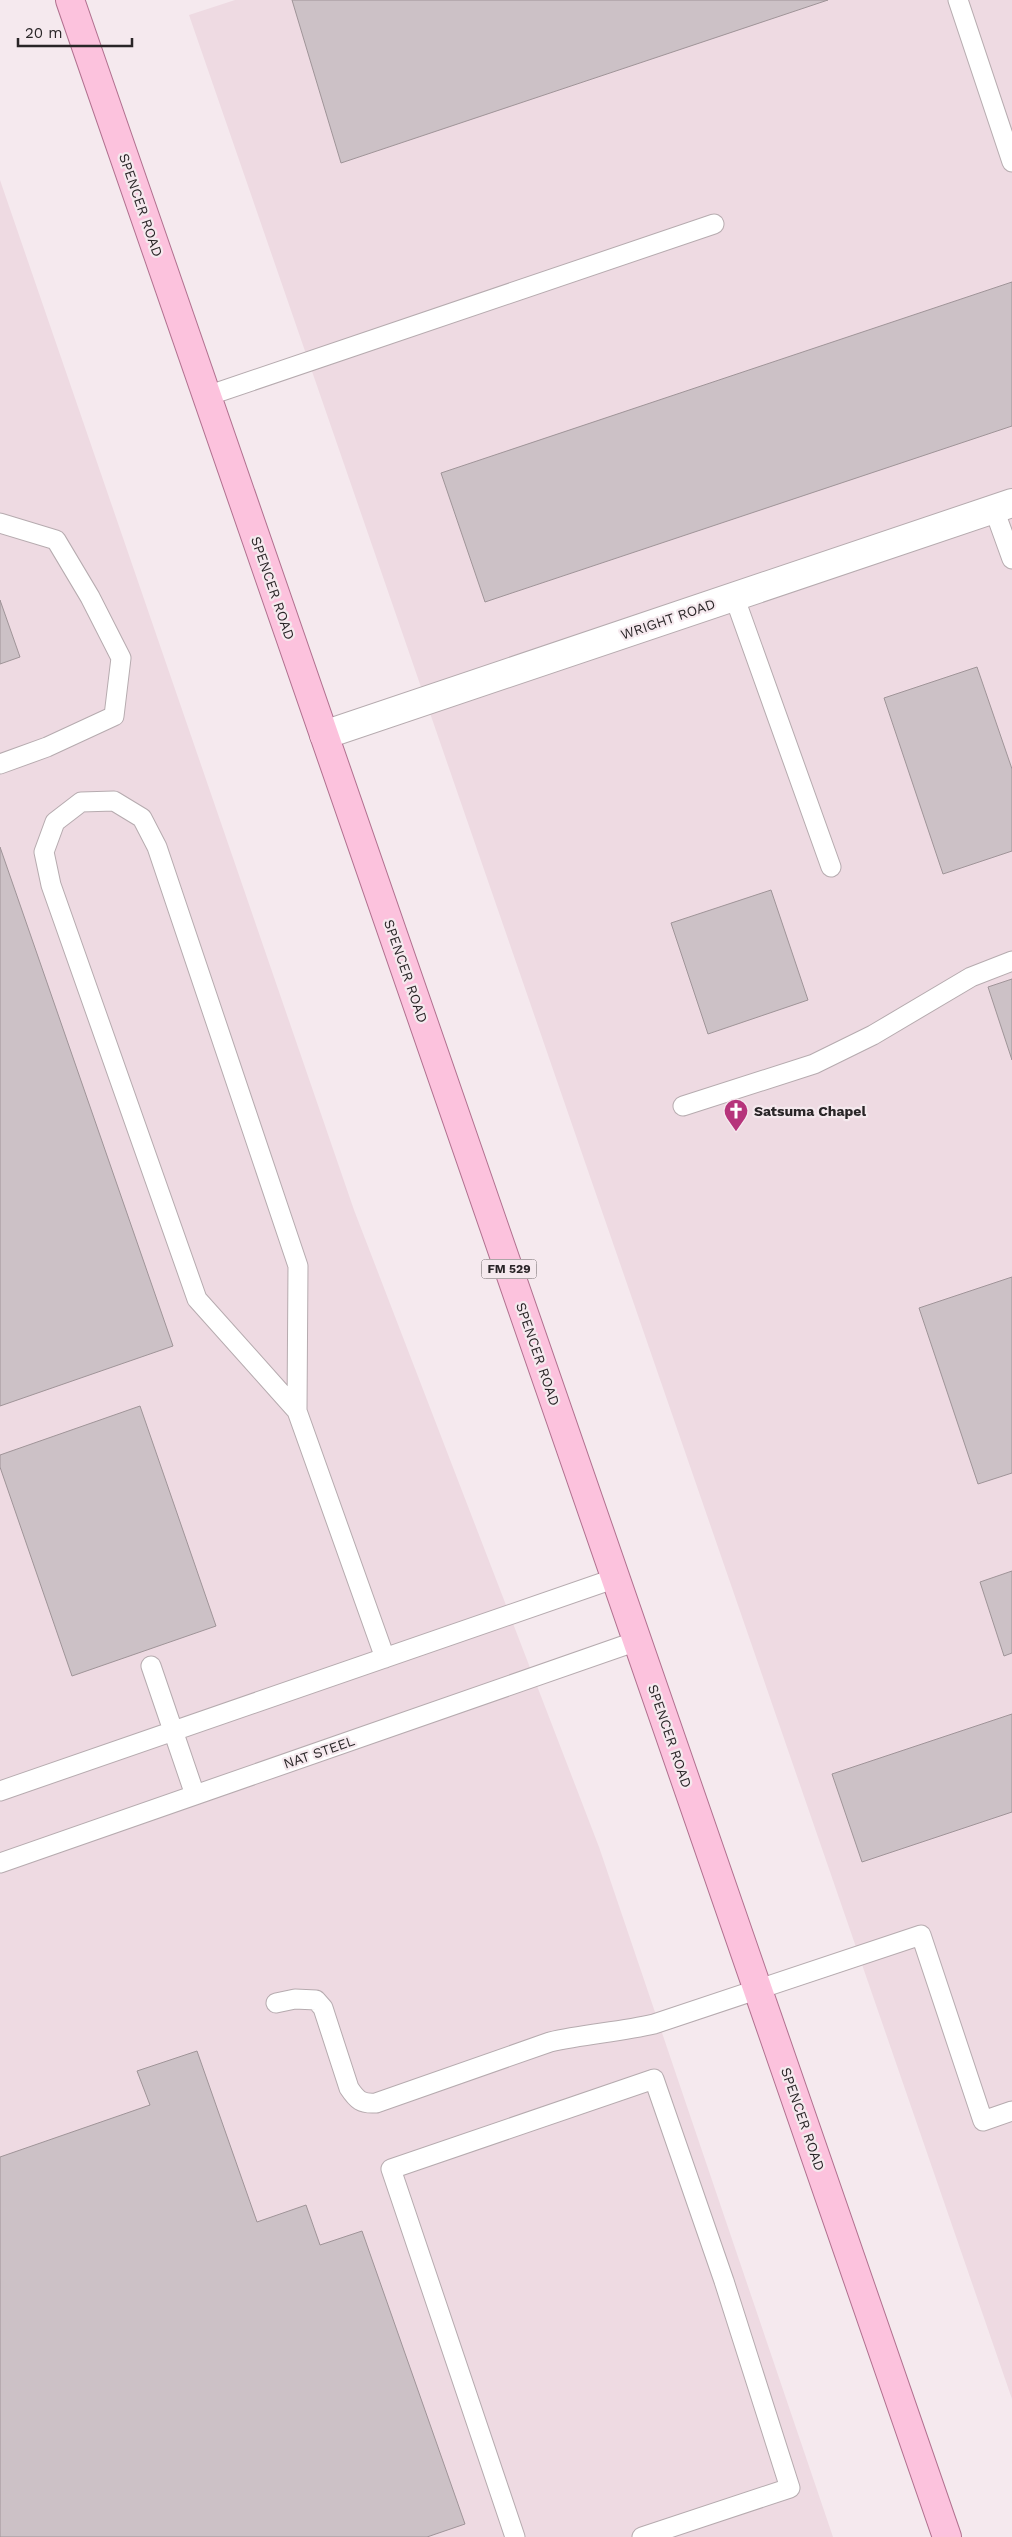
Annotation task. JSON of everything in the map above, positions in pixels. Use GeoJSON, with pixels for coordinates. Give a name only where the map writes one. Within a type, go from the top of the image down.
{"type":"FeatureCollection","features":[{"type":"Feature","properties":{"kind":"main road","name":"SPENCER ROAD"},"geometry":{"type":"LineString","coordinates":[[70,0],[948,2537]]}},
{"type":"Feature","properties":{"kind":"street","name":"WRIGHT ROAD"},"geometry":{"type":"LineString","coordinates":[[324,735],[1003,506]]}},
{"type":"Feature","properties":{"kind":"lane"},"geometry":{"type":"LineString","coordinates":[[958,0],[1012,162]]}},
{"type":"Feature","properties":{"kind":"lane"},"geometry":{"type":"LineString","coordinates":[[207,396],[714,224]]}},
{"type":"Feature","properties":{"kind":"lane"},"geometry":{"type":"LineString","coordinates":[[1003,506],[1012,559]]}},
{"type":"Feature","properties":{"kind":"lane"},"geometry":{"type":"LineString","coordinates":[[0,523],[56,540],[90,598],[121,658],[114,716],[47,747],[0,764]]}},
{"type":"Feature","properties":{"kind":"lane"},"geometry":{"type":"LineString","coordinates":[[734,596],[831,867]]}},
{"type":"Feature","properties":{"kind":"lane"},"geometry":{"type":"LineString","coordinates":[[297,1411],[197,1298],[51,885],[44,852],[46,845],[55,822],[81,802],[114,801],[142,818],[157,848],[298,1266],[297,1411],[385,1658]]}},
{"type":"Feature","properties":{"kind":"lane"},"geometry":{"type":"LineString","coordinates":[[683,1106],[814,1064],[873,1035],[971,977],[1012,961]]}},
{"type":"Feature","properties":{"kind":"lane"},"geometry":{"type":"LineString","coordinates":[[0,1791],[616,1578]]}},
{"type":"Feature","properties":{"kind":"lane","name":"NAT STEEL"},"geometry":{"type":"LineString","coordinates":[[0,1863],[637,1641]]}},
{"type":"Feature","properties":{"kind":"lane"},"geometry":{"type":"LineString","coordinates":[[151,1666],[195,1795]]}},
{"type":"Feature","properties":{"kind":"lane"},"geometry":{"type":"LineString","coordinates":[[276,2003],[295,1999],[316,2000],[323,2008],[349,2088],[356,2099],[363,2104],[376,2103],[550,2042],[570,2037],[616,2033],[654,2024],[921,1935],[983,2120],[1012,2111]]}},
{"type":"Feature","properties":{"kind":"lane"},"geometry":{"type":"LineString","coordinates":[[515,2537],[391,2169],[654,2079],[724,2281],[790,2488],[642,2537]]}},
{"type":"Feature","properties":{"kind":"shaded area"},"geometry":{"type":"Polygon","coordinates":[[[235,0],[1012,0],[1012,2399],[189,15],[235,0]]]}},
{"type":"Feature","properties":{"kind":"shaded area"},"geometry":{"type":"Polygon","coordinates":[[[0,180],[354,1210],[599,1847],[833,2537],[0,2537],[0,180]]]}},
{"type":"Feature","properties":{"kind":"building"},"geometry":{"type":"Polygon","coordinates":[[[292,0],[828,0],[341,163],[292,0]]]}},
{"type":"Feature","properties":{"kind":"building"},"geometry":{"type":"Polygon","coordinates":[[[1012,282],[1012,426],[485,602],[441,473],[1012,282]]]}},
{"type":"Feature","properties":{"kind":"building"},"geometry":{"type":"Polygon","coordinates":[[[0,600],[20,657],[0,664],[0,600]]]}},
{"type":"Feature","properties":{"kind":"building"},"geometry":{"type":"Polygon","coordinates":[[[977,667],[1012,769],[1012,851],[943,874],[884,698],[977,667]]]}},
{"type":"Feature","properties":{"kind":"building"},"geometry":{"type":"Polygon","coordinates":[[[0,847],[173,1346],[0,1406],[0,847]]]}},
{"type":"Feature","properties":{"kind":"building"},"geometry":{"type":"Polygon","coordinates":[[[771,890],[808,1000],[708,1034],[671,923],[771,890]]]}},
{"type":"Feature","properties":{"kind":"building"},"geometry":{"type":"Polygon","coordinates":[[[1012,979],[1012,1060],[988,987],[1012,979]]]}},
{"type":"Feature","properties":{"kind":"building"},"geometry":{"type":"Polygon","coordinates":[[[1012,1277],[1012,1473],[978,1484],[919,1308],[1012,1277]]]}},
{"type":"Feature","properties":{"kind":"building"},"geometry":{"type":"Polygon","coordinates":[[[140,1406],[216,1626],[72,1676],[0,1467],[0,1455],[140,1406]]]}},
{"type":"Feature","properties":{"kind":"building"},"geometry":{"type":"Polygon","coordinates":[[[1012,1571],[1012,1653],[1004,1656],[980,1582],[1012,1571]]]}},
{"type":"Feature","properties":{"kind":"building"},"geometry":{"type":"Polygon","coordinates":[[[1012,1714],[1012,1812],[862,1862],[832,1774],[1012,1714]]]}},
{"type":"Feature","properties":{"kind":"building"},"geometry":{"type":"Polygon","coordinates":[[[197,2051],[257,2222],[306,2205],[320,2245],[362,2231],[465,2524],[427,2537],[0,2537],[0,2157],[150,2105],[137,2071],[197,2051]]]}},
{"type":"Feature","properties":{"kind":"place","name":"Satsuma Chapel"},"geometry":{"type":"Point","coordinates":[736,1132]}}]}
